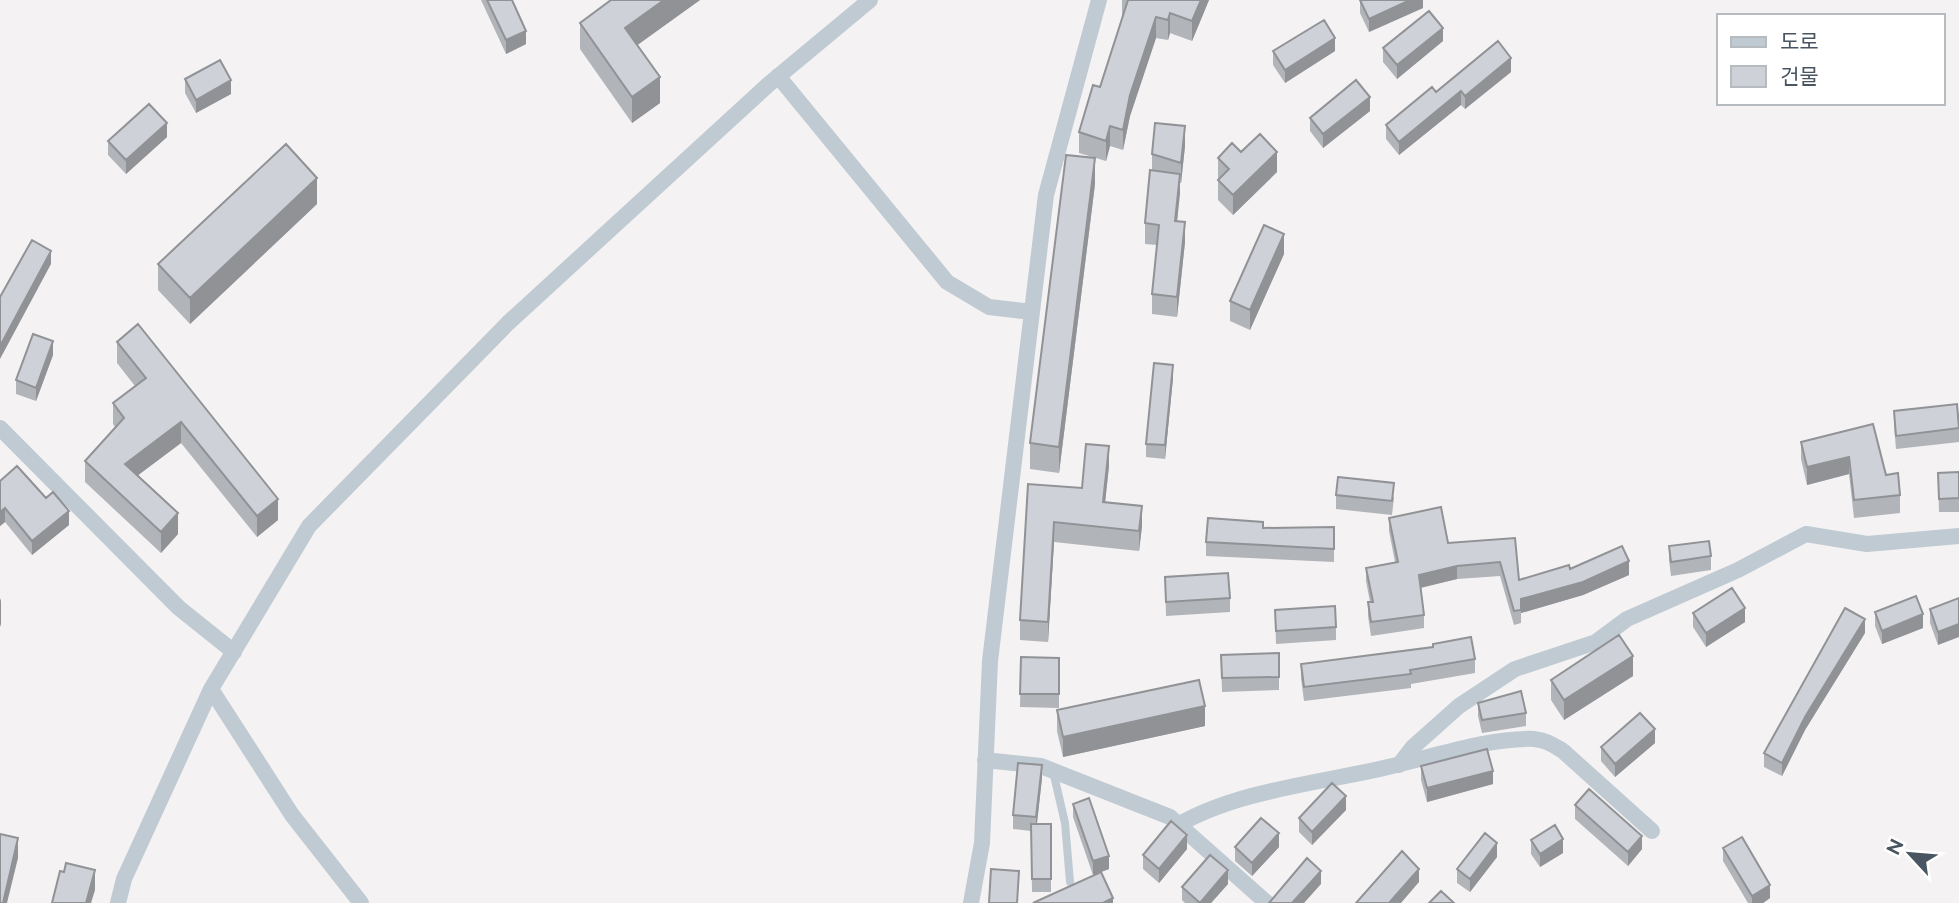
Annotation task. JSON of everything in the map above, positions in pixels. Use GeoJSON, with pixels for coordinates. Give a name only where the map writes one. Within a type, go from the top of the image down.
{"type":"FeatureCollection","features":[{"type":"Feature","properties":{"kind":"street"},"geometry":{"type":"LineString","coordinates":[[118,903],[124,879],[211,689],[309,526],[508,323],[778,76],[870,0]]}},
{"type":"Feature","properties":{"kind":"street"},"geometry":{"type":"LineString","coordinates":[[971,903],[982,843],[990,661],[1046,195],[1099,0]]}},
{"type":"Feature","properties":{"kind":"street"},"geometry":{"type":"LineString","coordinates":[[778,76],[947,282],[989,307],[1032,312]]}},
{"type":"Feature","properties":{"kind":"street"},"geometry":{"type":"LineString","coordinates":[[0,428],[179,608],[234,652]]}},
{"type":"Feature","properties":{"kind":"street"},"geometry":{"type":"LineString","coordinates":[[1399,765],[1413,747],[1459,706],[1516,669],[1596,642],[1627,618],[1738,570],[1806,534],[1867,544],[1959,536]]}},
{"type":"Feature","properties":{"kind":"street"},"geometry":{"type":"LineString","coordinates":[[211,689],[292,815],[361,903]]}},
{"type":"Feature","properties":{"kind":"street"},"geometry":{"type":"LineString","coordinates":[[1178,825],[1199,813],[1326,778],[1399,765],[1480,746],[1531,739],[1547,741],[1563,751],[1652,831]]}},
{"type":"Feature","properties":{"kind":"street"},"geometry":{"type":"LineString","coordinates":[[985,760],[1041,766],[1170,817],[1268,903]]}},
{"type":"Feature","properties":{"kind":"lane"},"geometry":{"type":"LineString","coordinates":[[1053,771],[1065,823],[1070,882]]}},
{"type":"Feature","properties":{"kind":"building"},"geometry":{"type":"Polygon","coordinates":[[[487,0],[512,0],[526,31],[506,40],[487,0]]]}},
{"type":"Feature","properties":{"kind":"building"},"geometry":{"type":"Polygon","coordinates":[[[611,0],[664,0],[625,28],[660,77],[632,97],[580,23],[611,0]]]}},
{"type":"Feature","properties":{"kind":"building"},"geometry":{"type":"Polygon","coordinates":[[[1128,0],[1201,0],[1192,21],[1170,13],[1168,20],[1156,17],[1130,95],[1123,130],[1110,126],[1106,141],[1079,132],[1093,85],[1100,87],[1128,0]]]}},
{"type":"Feature","properties":{"kind":"building"},"geometry":{"type":"Polygon","coordinates":[[[1360,0],[1410,0],[1369,19],[1360,0]]]}},
{"type":"Feature","properties":{"kind":"building"},"geometry":{"type":"Polygon","coordinates":[[[1429,11],[1443,28],[1397,65],[1383,48],[1429,11]]]}},
{"type":"Feature","properties":{"kind":"building"},"geometry":{"type":"Polygon","coordinates":[[[1324,20],[1335,38],[1285,70],[1273,51],[1324,20]]]}},
{"type":"Feature","properties":{"kind":"building"},"geometry":{"type":"Polygon","coordinates":[[[1498,41],[1511,58],[1465,96],[1461,91],[1399,142],[1386,125],[1432,87],[1436,92],[1498,41]]]}},
{"type":"Feature","properties":{"kind":"building"},"geometry":{"type":"Polygon","coordinates":[[[220,60],[231,80],[196,100],[185,79],[220,60]]]}},
{"type":"Feature","properties":{"kind":"building"},"geometry":{"type":"Polygon","coordinates":[[[1356,80],[1370,97],[1323,134],[1310,118],[1356,80]]]}},
{"type":"Feature","properties":{"kind":"building"},"geometry":{"type":"Polygon","coordinates":[[[149,104],[167,123],[126,160],[108,141],[149,104]]]}},
{"type":"Feature","properties":{"kind":"building"},"geometry":{"type":"Polygon","coordinates":[[[1155,123],[1185,126],[1181,163],[1152,154],[1155,123]]]}},
{"type":"Feature","properties":{"kind":"building"},"geometry":{"type":"Polygon","coordinates":[[[1260,134],[1277,152],[1233,195],[1218,180],[1229,169],[1218,158],[1232,143],[1241,152],[1260,134]]]}},
{"type":"Feature","properties":{"kind":"building"},"geometry":{"type":"Polygon","coordinates":[[[286,144],[317,178],[190,298],[158,264],[286,144]]]}},
{"type":"Feature","properties":{"kind":"building"},"geometry":{"type":"Polygon","coordinates":[[[1066,155],[1095,158],[1059,447],[1030,443],[1066,155]]]}},
{"type":"Feature","properties":{"kind":"building"},"geometry":{"type":"Polygon","coordinates":[[[1150,170],[1180,174],[1175,221],[1185,222],[1177,297],[1152,294],[1159,225],[1145,223],[1150,170]]]}},
{"type":"Feature","properties":{"kind":"building"},"geometry":{"type":"Polygon","coordinates":[[[1264,225],[1284,234],[1250,310],[1230,301],[1264,225]]]}},
{"type":"Feature","properties":{"kind":"building"},"geometry":{"type":"Polygon","coordinates":[[[32,240],[51,251],[0,346],[0,297],[32,240]]]}},
{"type":"Feature","properties":{"kind":"building"},"geometry":{"type":"Polygon","coordinates":[[[138,324],[278,499],[257,516],[181,422],[125,464],[178,513],[161,532],[85,461],[124,418],[113,403],[146,378],[117,342],[138,324]]]}},
{"type":"Feature","properties":{"kind":"building"},"geometry":{"type":"Polygon","coordinates":[[[33,334],[53,341],[36,388],[16,380],[33,334]]]}},
{"type":"Feature","properties":{"kind":"building"},"geometry":{"type":"Polygon","coordinates":[[[1154,363],[1173,365],[1165,445],[1146,444],[1154,363]]]}},
{"type":"Feature","properties":{"kind":"building"},"geometry":{"type":"Polygon","coordinates":[[[1957,404],[1959,428],[1896,436],[1894,411],[1957,404]]]}},
{"type":"Feature","properties":{"kind":"building"},"geometry":{"type":"Polygon","coordinates":[[[1873,424],[1886,475],[1898,473],[1900,495],[1854,500],[1849,457],[1807,467],[1801,442],[1873,424]]]}},
{"type":"Feature","properties":{"kind":"building"},"geometry":{"type":"Polygon","coordinates":[[[1086,444],[1109,446],[1103,502],[1142,506],[1139,531],[1054,522],[1048,622],[1020,620],[1028,484],[1082,488],[1086,444]]]}},
{"type":"Feature","properties":{"kind":"building"},"geometry":{"type":"Polygon","coordinates":[[[17,466],[46,498],[53,492],[69,511],[32,541],[5,508],[0,512],[0,481],[17,466]]]}},
{"type":"Feature","properties":{"kind":"building"},"geometry":{"type":"Polygon","coordinates":[[[1959,472],[1959,498],[1939,499],[1938,473],[1959,472]]]}},
{"type":"Feature","properties":{"kind":"building"},"geometry":{"type":"Polygon","coordinates":[[[1338,477],[1394,483],[1392,501],[1336,495],[1338,477]]]}},
{"type":"Feature","properties":{"kind":"building"},"geometry":{"type":"Polygon","coordinates":[[[1441,507],[1448,543],[1515,538],[1519,580],[1569,565],[1570,569],[1622,546],[1629,561],[1583,582],[1521,599],[1521,610],[1514,611],[1500,562],[1457,566],[1419,575],[1424,615],[1371,622],[1368,602],[1373,602],[1366,568],[1398,562],[1389,518],[1441,507]]]}},
{"type":"Feature","properties":{"kind":"building"},"geometry":{"type":"Polygon","coordinates":[[[1208,518],[1263,522],[1263,528],[1334,527],[1334,549],[1206,542],[1208,518]]]}},
{"type":"Feature","properties":{"kind":"building"},"geometry":{"type":"Polygon","coordinates":[[[1709,541],[1711,556],[1671,562],[1669,546],[1709,541]]]}},
{"type":"Feature","properties":{"kind":"building"},"geometry":{"type":"Polygon","coordinates":[[[1228,573],[1230,598],[1166,602],[1165,577],[1228,573]]]}},
{"type":"Feature","properties":{"kind":"building"},"geometry":{"type":"Polygon","coordinates":[[[1732,588],[1745,608],[1706,633],[1693,613],[1732,588]]]}},
{"type":"Feature","properties":{"kind":"building"},"geometry":{"type":"Polygon","coordinates":[[[1916,596],[1923,614],[1882,631],[1875,612],[1916,596]]]}},
{"type":"Feature","properties":{"kind":"building"},"geometry":{"type":"Polygon","coordinates":[[[1959,598],[1959,624],[1938,632],[1930,609],[1959,598]]]}},
{"type":"Feature","properties":{"kind":"building"},"geometry":{"type":"Polygon","coordinates":[[[1335,606],[1336,627],[1276,631],[1275,610],[1335,606]]]}},
{"type":"Feature","properties":{"kind":"building"},"geometry":{"type":"Polygon","coordinates":[[[1845,608],[1865,619],[1805,717],[1782,763],[1764,753],[1845,608]]]}},
{"type":"Feature","properties":{"kind":"building"},"geometry":{"type":"Polygon","coordinates":[[[1619,635],[1633,656],[1564,700],[1551,680],[1619,635]]]}},
{"type":"Feature","properties":{"kind":"building"},"geometry":{"type":"Polygon","coordinates":[[[1471,637],[1475,659],[1410,670],[1411,674],[1304,687],[1301,664],[1433,647],[1433,644],[1471,637]]]}},
{"type":"Feature","properties":{"kind":"building"},"geometry":{"type":"Polygon","coordinates":[[[1279,653],[1279,677],[1222,678],[1221,655],[1279,653]]]}},
{"type":"Feature","properties":{"kind":"building"},"geometry":{"type":"Polygon","coordinates":[[[1021,657],[1059,658],[1059,694],[1020,694],[1021,657]]]}},
{"type":"Feature","properties":{"kind":"building"},"geometry":{"type":"Polygon","coordinates":[[[1199,680],[1205,706],[1063,737],[1057,710],[1199,680]]]}},
{"type":"Feature","properties":{"kind":"building"},"geometry":{"type":"Polygon","coordinates":[[[1521,691],[1526,713],[1482,720],[1478,703],[1521,691]]]}},
{"type":"Feature","properties":{"kind":"building"},"geometry":{"type":"Polygon","coordinates":[[[1640,713],[1655,729],[1615,764],[1601,747],[1640,713]]]}},
{"type":"Feature","properties":{"kind":"building"},"geometry":{"type":"Polygon","coordinates":[[[1487,749],[1493,771],[1427,788],[1421,766],[1487,749]]]}},
{"type":"Feature","properties":{"kind":"building"},"geometry":{"type":"Polygon","coordinates":[[[1018,763],[1042,765],[1036,817],[1013,815],[1018,763]]]}},
{"type":"Feature","properties":{"kind":"building"},"geometry":{"type":"Polygon","coordinates":[[[1332,783],[1346,796],[1312,832],[1299,818],[1332,783]]]}},
{"type":"Feature","properties":{"kind":"building"},"geometry":{"type":"Polygon","coordinates":[[[1589,789],[1642,836],[1628,852],[1575,805],[1589,789]]]}},
{"type":"Feature","properties":{"kind":"building"},"geometry":{"type":"Polygon","coordinates":[[[1089,798],[1109,856],[1093,861],[1073,804],[1089,798]]]}},
{"type":"Feature","properties":{"kind":"building"},"geometry":{"type":"Polygon","coordinates":[[[1261,818],[1279,833],[1252,863],[1235,847],[1261,818]]]}},
{"type":"Feature","properties":{"kind":"building"},"geometry":{"type":"Polygon","coordinates":[[[1171,821],[1187,835],[1159,869],[1143,855],[1171,821]]]}},
{"type":"Feature","properties":{"kind":"building"},"geometry":{"type":"Polygon","coordinates":[[[1031,824],[1051,824],[1051,879],[1032,879],[1031,824]]]}},
{"type":"Feature","properties":{"kind":"building"},"geometry":{"type":"Polygon","coordinates":[[[1555,825],[1563,839],[1540,854],[1531,840],[1555,825]]]}},
{"type":"Feature","properties":{"kind":"building"},"geometry":{"type":"Polygon","coordinates":[[[1485,833],[1497,843],[1470,879],[1457,869],[1485,833]]]}},
{"type":"Feature","properties":{"kind":"building"},"geometry":{"type":"Polygon","coordinates":[[[0,834],[18,838],[3,903],[0,903],[0,834]]]}},
{"type":"Feature","properties":{"kind":"building"},"geometry":{"type":"Polygon","coordinates":[[[1742,837],[1770,885],[1752,896],[1723,848],[1742,837]]]}},
{"type":"Feature","properties":{"kind":"building"},"geometry":{"type":"Polygon","coordinates":[[[1402,851],[1419,869],[1389,903],[1356,903],[1402,851]]]}},
{"type":"Feature","properties":{"kind":"building"},"geometry":{"type":"Polygon","coordinates":[[[1210,855],[1228,870],[1200,903],[1182,887],[1210,855]]]}},
{"type":"Feature","properties":{"kind":"building"},"geometry":{"type":"Polygon","coordinates":[[[1307,858],[1321,871],[1292,903],[1269,903],[1307,858]]]}},
{"type":"Feature","properties":{"kind":"building"},"geometry":{"type":"Polygon","coordinates":[[[66,863],[95,870],[86,903],[52,903],[60,871],[64,872],[66,863]]]}},
{"type":"Feature","properties":{"kind":"building"},"geometry":{"type":"Polygon","coordinates":[[[991,869],[1019,871],[1017,903],[989,903],[991,869]]]}},
{"type":"Feature","properties":{"kind":"building"},"geometry":{"type":"Polygon","coordinates":[[[1101,872],[1113,898],[1103,903],[1033,903],[1101,872]]]}},
{"type":"Feature","properties":{"kind":"building"},"geometry":{"type":"Polygon","coordinates":[[[1441,891],[1454,903],[1429,903],[1441,891]]]}}]}
